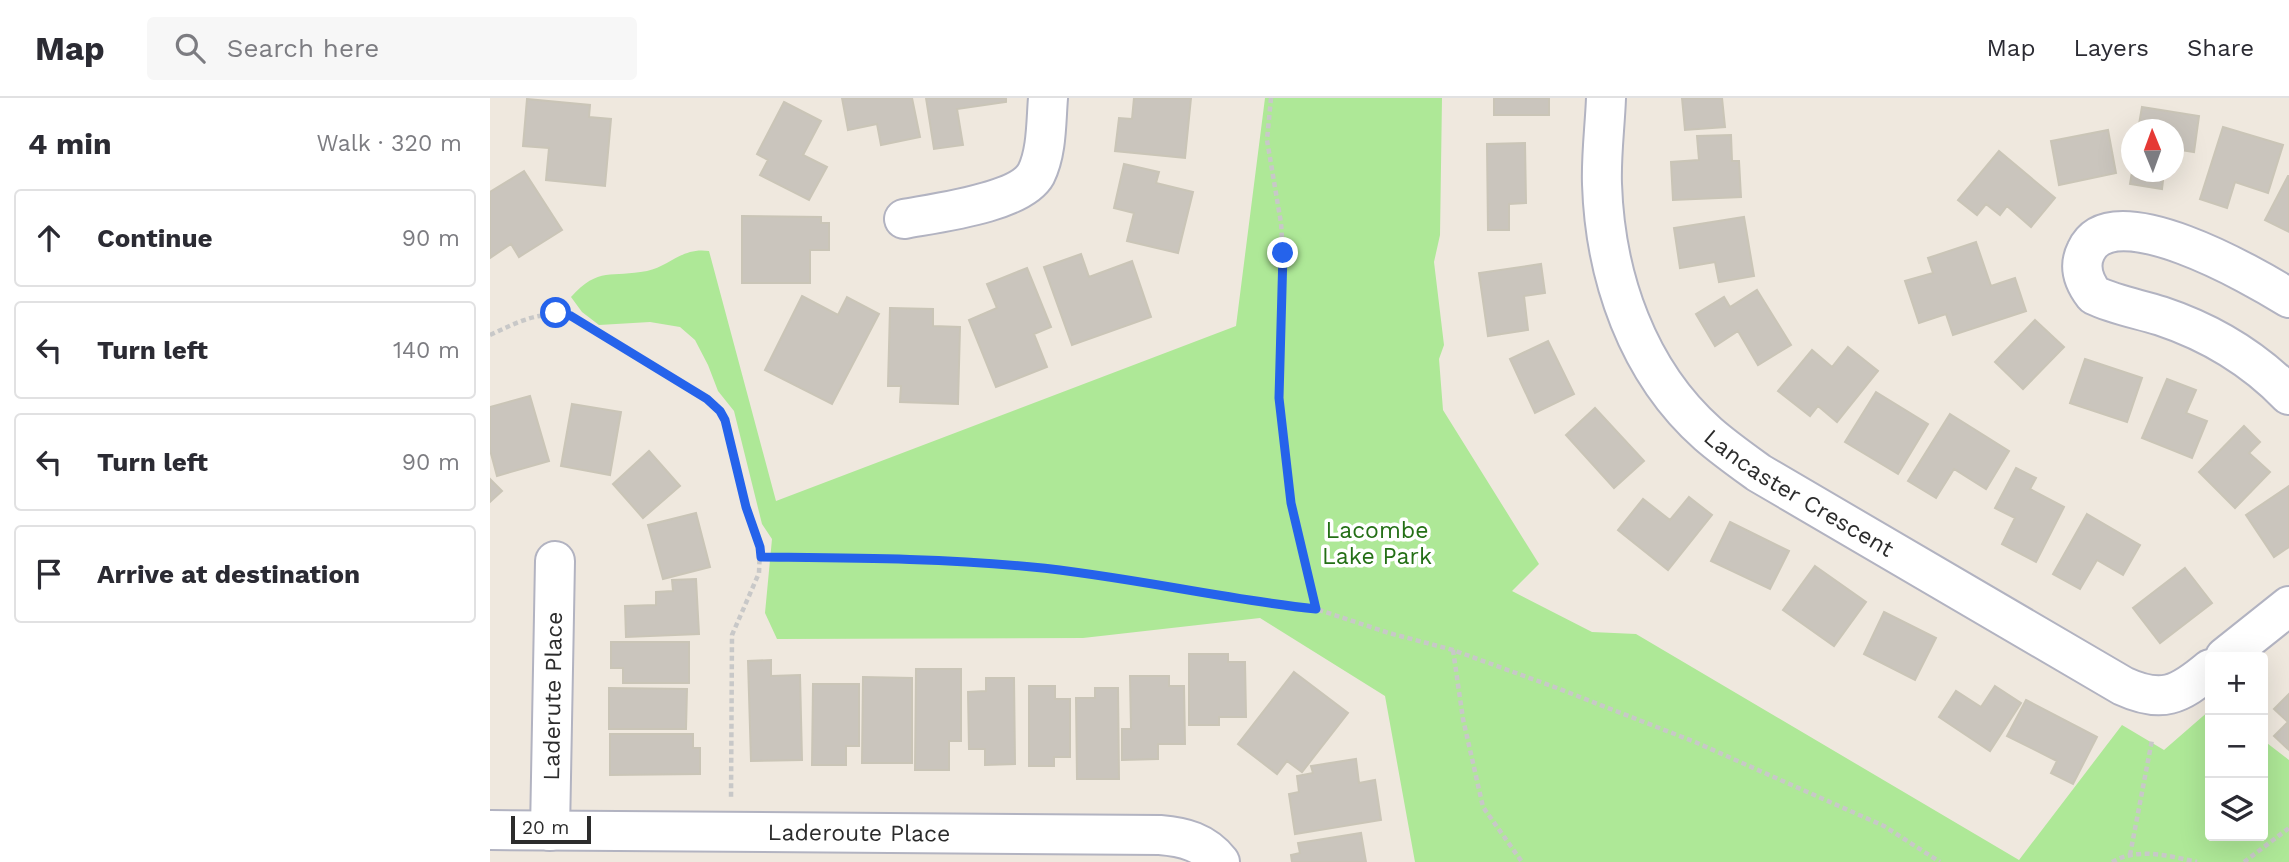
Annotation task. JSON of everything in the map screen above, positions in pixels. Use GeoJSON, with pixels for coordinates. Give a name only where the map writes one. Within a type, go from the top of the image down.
{"type":"FeatureCollection","features":[{"type":"Feature","properties":{"kind":"street"},"geometry":{"type":"LineString","coordinates":[[904,219],[992,201],[1026,186],[1035,176],[1041,160],[1048,98]]}},
{"type":"Feature","properties":{"kind":"street","name":"Lancaster Crescent"},"geometry":{"type":"LineString","coordinates":[[1606,98],[1602,182],[1611,265],[1619,294],[1634,332],[1654,370],[1675,399],[1706,432],[1759,473],[2123,686],[2149,695],[2172,695],[2189,687],[2205,674]]}},
{"type":"Feature","properties":{"kind":"street"},"geometry":{"type":"LineString","coordinates":[[2289,298],[2258,278],[2202,251],[2132,231],[2109,231],[2098,235],[2084,253],[2084,279],[2094,295],[2191,327],[2228,346],[2256,365],[2289,395]]}},
{"type":"Feature","properties":{"kind":"street","name":"Laderute Place"},"geometry":{"type":"LineString","coordinates":[[551,831],[555,561]]}},
{"type":"Feature","properties":{"kind":"street"},"geometry":{"type":"LineString","coordinates":[[2231,652],[2289,606]]}},
{"type":"Feature","properties":{"kind":"street","name":"Laderoute Place"},"geometry":{"type":"LineString","coordinates":[[490,830],[1160,835],[1183,838],[1203,846],[1220,862]]}},
{"type":"Feature","properties":{"kind":"path"},"geometry":{"type":"LineString","coordinates":[[1271,98],[1267,140],[1281,223],[1283,253],[1279,398],[1291,503],[1316,609]]}},
{"type":"Feature","properties":{"kind":"path"},"geometry":{"type":"LineString","coordinates":[[490,335],[520,320],[540,314],[571,316],[713,402],[725,420],[761,557],[759,573],[732,635],[731,801]]}},
{"type":"Feature","properties":{"kind":"path"},"geometry":{"type":"LineString","coordinates":[[761,557],[916,558],[1034,567],[1221,597],[1316,609],[1453,650],[1695,741],[1884,826],[1940,862]]}},
{"type":"Feature","properties":{"kind":"path"},"geometry":{"type":"LineString","coordinates":[[1453,650],[1462,719],[1483,807],[1522,862]]}},
{"type":"Feature","properties":{"kind":"path"},"geometry":{"type":"LineString","coordinates":[[2130,855],[2152,740]]}},
{"type":"Feature","properties":{"kind":"path"},"geometry":{"type":"LineString","coordinates":[[2244,862],[2289,828]]}},
{"type":"Feature","properties":{"kind":"path"},"geometry":{"type":"LineString","coordinates":[[2112,862],[2130,855],[2163,854],[2197,862]]}},
{"type":"Feature","properties":{"kind":"green space","name":"Lacombe Lake Park"},"geometry":{"type":"Polygon","coordinates":[[[1265,98],[1442,98],[1440,235],[1434,262],[1444,345],[1439,359],[1443,410],[1539,564],[1512,591],[1592,632],[1636,634],[2019,860],[2122,725],[2164,750],[2205,714],[2205,841],[2268,841],[2268,744],[2289,760],[2289,862],[1415,862],[1385,696],[1260,618],[1083,638],[777,639],[765,613],[772,539],[762,524],[734,411],[718,391],[695,340],[680,327],[650,322],[599,325],[582,312],[571,297],[598,277],[647,271],[684,254],[709,251],[776,501],[1236,326],[1265,98]]]}},
{"type":"Feature","properties":{"kind":"building"},"geometry":{"type":"Polygon","coordinates":[[[842,98],[912,98],[920,137],[881,145],[877,124],[848,130],[842,98]]]}},
{"type":"Feature","properties":{"kind":"building"},"geometry":{"type":"Polygon","coordinates":[[[926,98],[1006,98],[1006,102],[957,109],[963,145],[934,149],[926,98]]]}},
{"type":"Feature","properties":{"kind":"building"},"geometry":{"type":"Polygon","coordinates":[[[1134,98],[1191,98],[1185,158],[1115,151],[1119,118],[1132,119],[1134,98]]]}},
{"type":"Feature","properties":{"kind":"building"},"geometry":{"type":"Polygon","coordinates":[[[1494,98],[1549,98],[1549,115],[1494,115],[1494,98]]]}},
{"type":"Feature","properties":{"kind":"building"},"geometry":{"type":"Polygon","coordinates":[[[1682,98],[1722,98],[1725,127],[1685,130],[1682,98]]]}},
{"type":"Feature","properties":{"kind":"building"},"geometry":{"type":"Polygon","coordinates":[[[527,99],[590,105],[589,117],[611,119],[605,186],[546,180],[549,148],[523,146],[527,99]]]}},
{"type":"Feature","properties":{"kind":"building"},"geometry":{"type":"Polygon","coordinates":[[[784,102],[821,121],[803,155],[827,167],[809,200],[760,175],[768,160],[757,154],[784,102]]]}},
{"type":"Feature","properties":{"kind":"building"},"geometry":{"type":"Polygon","coordinates":[[[2142,107],[2199,116],[2194,152],[2184,150],[2184,119],[2140,119],[2142,107]]]}},
{"type":"Feature","properties":{"kind":"building"},"geometry":{"type":"Polygon","coordinates":[[[2223,127],[2283,145],[2268,193],[2235,182],[2227,208],[2200,199],[2223,127]]]}},
{"type":"Feature","properties":{"kind":"building"},"geometry":{"type":"Polygon","coordinates":[[[2108,130],[2116,173],[2059,185],[2051,141],[2108,130]]]}},
{"type":"Feature","properties":{"kind":"building"},"geometry":{"type":"Polygon","coordinates":[[[1731,135],[1732,161],[1739,161],[1741,197],[1673,200],[1671,162],[1699,160],[1697,136],[1731,135]]]}},
{"type":"Feature","properties":{"kind":"building"},"geometry":{"type":"Polygon","coordinates":[[[1525,143],[1526,203],[1509,204],[1509,230],[1488,230],[1487,144],[1525,143]]]}},
{"type":"Feature","properties":{"kind":"building"},"geometry":{"type":"Polygon","coordinates":[[[1999,151],[2055,198],[2031,227],[2007,206],[2000,215],[1986,204],[1977,215],[1958,200],[1999,151]]]}},
{"type":"Feature","properties":{"kind":"building"},"geometry":{"type":"Polygon","coordinates":[[[1124,164],[1159,172],[1156,183],[1193,192],[1178,253],[1127,241],[1134,213],[1114,208],[1124,164]]]}},
{"type":"Feature","properties":{"kind":"building"},"geometry":{"type":"Polygon","coordinates":[[[524,171],[562,230],[519,257],[511,244],[490,258],[490,192],[524,171]]]}},
{"type":"Feature","properties":{"kind":"building"},"geometry":{"type":"Polygon","coordinates":[[[2289,176],[2289,232],[2265,220],[2289,176]]]}},
{"type":"Feature","properties":{"kind":"building"},"geometry":{"type":"Polygon","coordinates":[[[2130,182],[2163,182],[2162,189],[2130,182]]]}},
{"type":"Feature","properties":{"kind":"building"},"geometry":{"type":"Polygon","coordinates":[[[742,216],[821,217],[821,223],[829,223],[829,250],[810,250],[810,283],[742,283],[742,216]]]}},
{"type":"Feature","properties":{"kind":"building"},"geometry":{"type":"Polygon","coordinates":[[[1744,217],[1754,276],[1719,282],[1715,262],[1680,268],[1674,228],[1744,217]]]}},
{"type":"Feature","properties":{"kind":"building"},"geometry":{"type":"Polygon","coordinates":[[[1976,242],[1991,286],[2015,278],[2026,311],[1953,335],[1946,314],[1919,323],[1905,281],[1933,273],[1928,258],[1976,242]]]}},
{"type":"Feature","properties":{"kind":"building"},"geometry":{"type":"Polygon","coordinates":[[[1081,254],[1089,277],[1132,261],[1151,317],[1072,345],[1044,267],[1081,254]]]}},
{"type":"Feature","properties":{"kind":"building"},"geometry":{"type":"Polygon","coordinates":[[[1541,264],[1545,293],[1524,296],[1528,330],[1488,336],[1479,273],[1541,264]]]}},
{"type":"Feature","properties":{"kind":"building"},"geometry":{"type":"Polygon","coordinates":[[[1027,268],[1051,327],[1034,334],[1047,367],[996,387],[969,320],[997,308],[987,284],[1027,268]]]}},
{"type":"Feature","properties":{"kind":"building"},"geometry":{"type":"Polygon","coordinates":[[[1757,290],[1791,345],[1758,365],[1738,331],[1715,346],[1696,314],[1724,297],[1730,307],[1757,290]]]}},
{"type":"Feature","properties":{"kind":"building"},"geometry":{"type":"Polygon","coordinates":[[[802,296],[838,315],[847,297],[879,314],[832,404],[765,370],[802,296]]]}},
{"type":"Feature","properties":{"kind":"building"},"geometry":{"type":"Polygon","coordinates":[[[890,308],[933,309],[933,326],[960,327],[958,404],[900,402],[901,386],[888,386],[890,308]]]}},
{"type":"Feature","properties":{"kind":"building"},"geometry":{"type":"Polygon","coordinates":[[[2035,320],[2064,347],[2023,389],[1995,362],[2035,320]]]}},
{"type":"Feature","properties":{"kind":"building"},"geometry":{"type":"Polygon","coordinates":[[[1548,341],[1574,394],[1535,413],[1510,359],[1548,341]]]}},
{"type":"Feature","properties":{"kind":"building"},"geometry":{"type":"Polygon","coordinates":[[[1848,347],[1878,371],[1837,422],[1818,406],[1810,416],[1778,391],[1812,350],[1832,367],[1848,347]]]}},
{"type":"Feature","properties":{"kind":"building"},"geometry":{"type":"Polygon","coordinates":[[[2085,359],[2142,378],[2127,422],[2070,403],[2085,359]]]}},
{"type":"Feature","properties":{"kind":"building"},"geometry":{"type":"Polygon","coordinates":[[[2167,379],[2196,390],[2186,413],[2207,421],[2192,458],[2142,438],[2167,379]]]}},
{"type":"Feature","properties":{"kind":"building"},"geometry":{"type":"Polygon","coordinates":[[[1876,392],[1928,424],[1898,474],[1845,442],[1876,392]]]}},
{"type":"Feature","properties":{"kind":"building"},"geometry":{"type":"Polygon","coordinates":[[[530,396],[549,461],[497,476],[490,450],[490,407],[530,396]]]}},
{"type":"Feature","properties":{"kind":"building"},"geometry":{"type":"Polygon","coordinates":[[[572,404],[621,412],[610,475],[561,466],[572,404]]]}},
{"type":"Feature","properties":{"kind":"building"},"geometry":{"type":"Polygon","coordinates":[[[1595,408],[1644,461],[1614,488],[1566,435],[1595,408]]]}},
{"type":"Feature","properties":{"kind":"building"},"geometry":{"type":"Polygon","coordinates":[[[1950,414],[2009,451],[1986,489],[1954,469],[1936,498],[1908,481],[1950,414]]]}},
{"type":"Feature","properties":{"kind":"building"},"geometry":{"type":"Polygon","coordinates":[[[2244,426],[2260,442],[2249,453],[2270,472],[2235,508],[2199,472],[2244,426]]]}},
{"type":"Feature","properties":{"kind":"building"},"geometry":{"type":"Polygon","coordinates":[[[649,451],[680,486],[643,518],[613,484],[649,451]]]}},
{"type":"Feature","properties":{"kind":"building"},"geometry":{"type":"Polygon","coordinates":[[[2016,468],[2036,478],[2030,489],[2064,507],[2036,562],[2002,544],[2015,518],[1995,508],[2016,468]]]}},
{"type":"Feature","properties":{"kind":"building"},"geometry":{"type":"Polygon","coordinates":[[[490,479],[502,491],[490,502],[490,479]]]}},
{"type":"Feature","properties":{"kind":"building"},"geometry":{"type":"Polygon","coordinates":[[[2289,486],[2289,547],[2274,557],[2246,515],[2289,486]]]}},
{"type":"Feature","properties":{"kind":"building"},"geometry":{"type":"Polygon","coordinates":[[[1689,497],[1712,515],[1668,570],[1618,530],[1643,499],[1670,520],[1689,497]]]}},
{"type":"Feature","properties":{"kind":"building"},"geometry":{"type":"Polygon","coordinates":[[[696,513],[710,567],[663,579],[648,525],[696,513]]]}},
{"type":"Feature","properties":{"kind":"building"},"geometry":{"type":"Polygon","coordinates":[[[2087,514],[2140,545],[2123,575],[2097,560],[2080,589],[2053,574],[2087,514]]]}},
{"type":"Feature","properties":{"kind":"building"},"geometry":{"type":"Polygon","coordinates":[[[1730,522],[1789,551],[1770,589],[1711,561],[1730,522]]]}},
{"type":"Feature","properties":{"kind":"building"},"geometry":{"type":"Polygon","coordinates":[[[1815,566],[1866,602],[1834,646],[1783,610],[1815,566]]]}},
{"type":"Feature","properties":{"kind":"building"},"geometry":{"type":"Polygon","coordinates":[[[2185,568],[2212,603],[2160,643],[2133,608],[2185,568]]]}},
{"type":"Feature","properties":{"kind":"building"},"geometry":{"type":"Polygon","coordinates":[[[696,579],[699,634],[626,637],[625,606],[656,605],[656,592],[673,591],[672,580],[696,579]]]}},
{"type":"Feature","properties":{"kind":"building"},"geometry":{"type":"Polygon","coordinates":[[[1884,612],[1936,638],[1915,680],[1864,654],[1884,612]]]}},
{"type":"Feature","properties":{"kind":"building"},"geometry":{"type":"Polygon","coordinates":[[[611,642],[689,642],[689,683],[623,683],[623,668],[611,668],[611,642]]]}},
{"type":"Feature","properties":{"kind":"building"},"geometry":{"type":"Polygon","coordinates":[[[1189,654],[1228,654],[1228,662],[1245,662],[1246,717],[1219,717],[1219,725],[1189,725],[1189,654]]]}},
{"type":"Feature","properties":{"kind":"building"},"geometry":{"type":"Polygon","coordinates":[[[771,660],[771,676],[800,675],[802,760],[751,761],[748,661],[771,660]]]}},
{"type":"Feature","properties":{"kind":"building"},"geometry":{"type":"Polygon","coordinates":[[[916,669],[961,669],[961,741],[949,741],[949,770],[915,770],[916,669]]]}},
{"type":"Feature","properties":{"kind":"building"},"geometry":{"type":"Polygon","coordinates":[[[1294,672],[1348,713],[1302,772],[1287,761],[1277,774],[1238,744],[1294,672]]]}},
{"type":"Feature","properties":{"kind":"building"},"geometry":{"type":"Polygon","coordinates":[[[1130,676],[1169,676],[1169,686],[1184,686],[1185,744],[1158,744],[1158,759],[1122,760],[1122,729],[1131,729],[1130,676]]]}},
{"type":"Feature","properties":{"kind":"building"},"geometry":{"type":"Polygon","coordinates":[[[863,677],[912,678],[912,763],[862,763],[863,677]]]}},
{"type":"Feature","properties":{"kind":"building"},"geometry":{"type":"Polygon","coordinates":[[[986,678],[1014,678],[1015,764],[985,765],[985,749],[969,749],[968,692],[986,691],[986,678]]]}},
{"type":"Feature","properties":{"kind":"building"},"geometry":{"type":"Polygon","coordinates":[[[813,684],[859,684],[859,746],[846,746],[846,765],[812,765],[813,684]]]}},
{"type":"Feature","properties":{"kind":"building"},"geometry":{"type":"Polygon","coordinates":[[[1029,686],[1055,686],[1055,699],[1070,699],[1070,757],[1054,757],[1054,766],[1029,766],[1029,686]]]}},
{"type":"Feature","properties":{"kind":"building"},"geometry":{"type":"Polygon","coordinates":[[[1995,686],[2021,703],[1990,751],[1939,717],[1956,691],[1981,707],[1995,686]]]}},
{"type":"Feature","properties":{"kind":"building"},"geometry":{"type":"Polygon","coordinates":[[[609,688],[687,689],[686,729],[609,729],[609,688]]]}},
{"type":"Feature","properties":{"kind":"building"},"geometry":{"type":"Polygon","coordinates":[[[1095,688],[1118,688],[1119,779],[1077,779],[1076,698],[1095,698],[1095,688]]]}},
{"type":"Feature","properties":{"kind":"building"},"geometry":{"type":"Polygon","coordinates":[[[2289,694],[2289,750],[2274,736],[2288,722],[2274,709],[2289,694]]]}},
{"type":"Feature","properties":{"kind":"building"},"geometry":{"type":"Polygon","coordinates":[[[2026,700],[2097,737],[2073,784],[2051,773],[2057,761],[2007,736],[2026,700]]]}},
{"type":"Feature","properties":{"kind":"building"},"geometry":{"type":"Polygon","coordinates":[[[610,734],[693,734],[693,748],[700,748],[700,774],[610,775],[610,734]]]}},
{"type":"Feature","properties":{"kind":"building"},"geometry":{"type":"Polygon","coordinates":[[[1356,759],[1359,783],[1375,780],[1381,820],[1295,834],[1289,794],[1299,792],[1297,776],[1313,773],[1311,766],[1356,759]]]}},
{"type":"Feature","properties":{"kind":"building"},"geometry":{"type":"Polygon","coordinates":[[[1361,833],[1366,862],[1292,862],[1291,855],[1300,853],[1298,843],[1361,833]]]}},
{"type":"Feature","properties":{"kind":"route"},"geometry":{"type":"LineString","coordinates":[[556,313],[571,316],[713,402],[725,420],[761,557],[916,558],[1034,567],[1272,605],[1316,609],[1291,503],[1279,398],[1283,253]]}}]}
